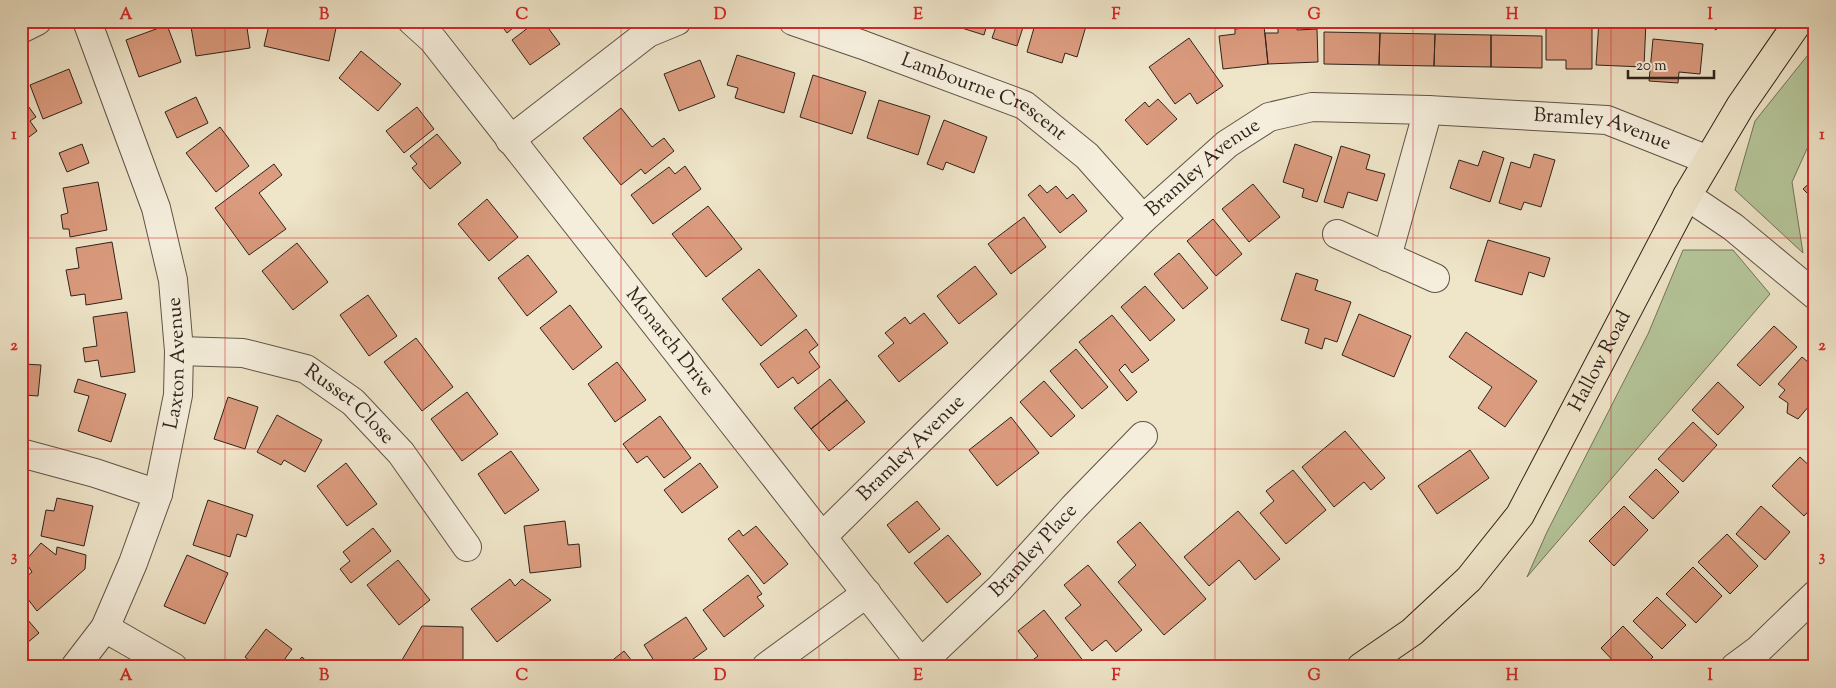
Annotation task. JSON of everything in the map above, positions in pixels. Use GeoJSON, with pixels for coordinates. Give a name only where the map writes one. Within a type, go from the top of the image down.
{"type":"FeatureCollection","features":[{"type":"Feature","properties":{"kind":"main road","name":"Hallow Road"},"geometry":{"type":"LineString","coordinates":[[1361,667],[1412,632],[1469,579],[1520,515],[1687,196],[1741,105],[1799,21]]}},
{"type":"Feature","properties":{"kind":"street"},"geometry":{"type":"LineString","coordinates":[[21,29],[37,21]]}},
{"type":"Feature","properties":{"kind":"street","name":"Laxton Avenue"},"geometry":{"type":"LineString","coordinates":[[75,667],[105,628],[133,563],[158,494],[178,395],[179,351],[173,280],[156,208],[87,21]]}},
{"type":"Feature","properties":{"kind":"street","name":"Monarch Drive"},"geometry":{"type":"LineString","coordinates":[[412,21],[433,40],[922,665]]}},
{"type":"Feature","properties":{"kind":"street"},"geometry":{"type":"LineString","coordinates":[[510,140],[648,33],[677,21]]}},
{"type":"Feature","properties":{"kind":"street","name":"Lambourne Crescent"},"geometry":{"type":"LineString","coordinates":[[793,21],[1024,105],[1087,156],[1143,219]]}},
{"type":"Feature","properties":{"kind":"street","name":"Bramley Avenue"},"geometry":{"type":"LineString","coordinates":[[822,537],[1143,219],[1227,144],[1270,117],[1312,107],[1428,110],[1607,120],[1708,160]]}},
{"type":"Feature","properties":{"kind":"street"},"geometry":{"type":"LineString","coordinates":[[1386,257],[1428,110]]}},
{"type":"Feature","properties":{"kind":"street"},"geometry":{"type":"LineString","coordinates":[[1687,196],[1733,227],[1815,295]]}},
{"type":"Feature","properties":{"kind":"street"},"geometry":{"type":"LineString","coordinates":[[1337,234],[1435,278]]}},
{"type":"Feature","properties":{"kind":"street","name":"Russet Close"},"geometry":{"type":"LineString","coordinates":[[179,351],[243,354],[306,369],[353,402],[400,453],[466,547]]}},
{"type":"Feature","properties":{"kind":"street","name":"Bramley Place"},"geometry":{"type":"LineString","coordinates":[[922,665],[1000,588],[1072,508],[1143,436]]}},
{"type":"Feature","properties":{"kind":"street"},"geometry":{"type":"LineString","coordinates":[[21,453],[95,473],[158,494]]}},
{"type":"Feature","properties":{"kind":"street"},"geometry":{"type":"LineString","coordinates":[[766,667],[867,593]]}},
{"type":"Feature","properties":{"kind":"street"},"geometry":{"type":"LineString","coordinates":[[1735,667],[1758,650],[1815,595]]}},
{"type":"Feature","properties":{"kind":"street"},"geometry":{"type":"LineString","coordinates":[[105,628],[173,667]]}},
{"type":"Feature","properties":{"kind":"green space"},"geometry":{"type":"Polygon","coordinates":[[[1815,46],[1815,131],[1792,182],[1803,253],[1735,190],[1755,121],[1815,46]]]}},
{"type":"Feature","properties":{"kind":"green space"},"geometry":{"type":"Polygon","coordinates":[[[1683,250],[1733,250],[1770,294],[1527,577],[1547,532],[1648,334],[1683,250]]]}},
{"type":"Feature","properties":{"kind":"building"},"geometry":{"type":"Polygon","coordinates":[[[190,21],[246,21],[250,48],[196,56],[190,21]]]}},
{"type":"Feature","properties":{"kind":"building"},"geometry":{"type":"Polygon","coordinates":[[[270,21],[306,21],[336,28],[329,61],[264,46],[270,21]]]}},
{"type":"Feature","properties":{"kind":"building"},"geometry":{"type":"Polygon","coordinates":[[[498,21],[521,21],[507,33],[498,21]]]}},
{"type":"Feature","properties":{"kind":"building"},"geometry":{"type":"Polygon","coordinates":[[[537,21],[543,21],[560,44],[530,65],[512,40],[537,21]]]}},
{"type":"Feature","properties":{"kind":"building"},"geometry":{"type":"Polygon","coordinates":[[[950,21],[988,21],[984,35],[949,24],[950,21]]]}},
{"type":"Feature","properties":{"kind":"building"},"geometry":{"type":"Polygon","coordinates":[[[998,21],[1025,21],[1017,46],[992,38],[998,21]]]}},
{"type":"Feature","properties":{"kind":"building"},"geometry":{"type":"Polygon","coordinates":[[[1036,21],[1070,21],[1086,26],[1077,57],[1065,53],[1062,63],[1027,52],[1036,21]]]}},
{"type":"Feature","properties":{"kind":"building"},"geometry":{"type":"Polygon","coordinates":[[[1280,21],[1297,21],[1297,30],[1317,29],[1318,62],[1268,64],[1265,33],[1278,33],[1278,23],[1280,21]]]}},
{"type":"Feature","properties":{"kind":"building"},"geometry":{"type":"Polygon","coordinates":[[[1546,21],[1592,21],[1592,69],[1566,69],[1566,60],[1546,60],[1546,21]]]}},
{"type":"Feature","properties":{"kind":"building"},"geometry":{"type":"Polygon","coordinates":[[[1599,21],[1646,21],[1644,67],[1596,65],[1599,21]]]}},
{"type":"Feature","properties":{"kind":"building"},"geometry":{"type":"Polygon","coordinates":[[[1704,21],[1722,21],[1716,30],[1704,21]]]}},
{"type":"Feature","properties":{"kind":"building"},"geometry":{"type":"Polygon","coordinates":[[[167,25],[181,62],[139,77],[126,40],[167,25]]]}},
{"type":"Feature","properties":{"kind":"building"},"geometry":{"type":"Polygon","coordinates":[[[1264,26],[1268,64],[1223,69],[1219,36],[1235,34],[1235,29],[1264,26]]]}},
{"type":"Feature","properties":{"kind":"building"},"geometry":{"type":"Polygon","coordinates":[[[1324,32],[1380,33],[1379,65],[1324,64],[1324,32]]]}},
{"type":"Feature","properties":{"kind":"building"},"geometry":{"type":"Polygon","coordinates":[[[1380,33],[1435,34],[1434,66],[1379,65],[1380,33]]]}},
{"type":"Feature","properties":{"kind":"building"},"geometry":{"type":"Polygon","coordinates":[[[1435,34],[1491,35],[1491,67],[1434,66],[1435,34]]]}},
{"type":"Feature","properties":{"kind":"building"},"geometry":{"type":"Polygon","coordinates":[[[1491,35],[1542,36],[1542,68],[1491,67],[1491,35]]]}},
{"type":"Feature","properties":{"kind":"building"},"geometry":{"type":"Polygon","coordinates":[[[1189,38],[1223,86],[1197,104],[1190,93],[1175,104],[1149,67],[1189,38]]]}},
{"type":"Feature","properties":{"kind":"building"},"geometry":{"type":"Polygon","coordinates":[[[1653,39],[1703,44],[1700,74],[1679,72],[1678,83],[1649,81],[1653,39]]]}},
{"type":"Feature","properties":{"kind":"building"},"geometry":{"type":"Polygon","coordinates":[[[361,51],[401,84],[378,111],[339,78],[361,51]]]}},
{"type":"Feature","properties":{"kind":"building"},"geometry":{"type":"Polygon","coordinates":[[[737,55],[795,73],[784,113],[735,98],[738,88],[727,85],[737,55]]]}},
{"type":"Feature","properties":{"kind":"building"},"geometry":{"type":"Polygon","coordinates":[[[700,60],[715,97],[679,111],[664,74],[700,60]]]}},
{"type":"Feature","properties":{"kind":"building"},"geometry":{"type":"Polygon","coordinates":[[[69,69],[82,103],[43,119],[30,85],[69,69]]]}},
{"type":"Feature","properties":{"kind":"building"},"geometry":{"type":"Polygon","coordinates":[[[813,75],[866,92],[852,134],[800,117],[813,75]]]}},
{"type":"Feature","properties":{"kind":"building"},"geometry":{"type":"Polygon","coordinates":[[[21,96],[36,117],[30,121],[37,131],[21,143],[21,96]]]}},
{"type":"Feature","properties":{"kind":"building"},"geometry":{"type":"Polygon","coordinates":[[[196,97],[208,123],[177,138],[165,112],[196,97]]]}},
{"type":"Feature","properties":{"kind":"building"},"geometry":{"type":"Polygon","coordinates":[[[1158,99],[1177,119],[1147,145],[1125,120],[1145,102],[1149,107],[1158,99]]]}},
{"type":"Feature","properties":{"kind":"building"},"geometry":{"type":"Polygon","coordinates":[[[879,100],[930,116],[918,155],[867,138],[879,100]]]}},
{"type":"Feature","properties":{"kind":"building"},"geometry":{"type":"Polygon","coordinates":[[[417,107],[434,129],[404,153],[386,131],[417,107]]]}},
{"type":"Feature","properties":{"kind":"building"},"geometry":{"type":"Polygon","coordinates":[[[621,108],[652,147],[664,138],[674,151],[645,174],[641,169],[621,185],[583,138],[621,108]]]}},
{"type":"Feature","properties":{"kind":"building"},"geometry":{"type":"Polygon","coordinates":[[[944,120],[987,137],[974,173],[946,162],[943,170],[927,164],[944,120]]]}},
{"type":"Feature","properties":{"kind":"building"},"geometry":{"type":"Polygon","coordinates":[[[220,127],[249,166],[216,192],[186,153],[220,127]]]}},
{"type":"Feature","properties":{"kind":"building"},"geometry":{"type":"Polygon","coordinates":[[[437,134],[461,163],[430,189],[412,168],[417,164],[410,156],[437,134]]]}},
{"type":"Feature","properties":{"kind":"building"},"geometry":{"type":"Polygon","coordinates":[[[82,144],[89,163],[67,172],[59,153],[82,144]]]}},
{"type":"Feature","properties":{"kind":"building"},"geometry":{"type":"Polygon","coordinates":[[[1295,144],[1332,157],[1317,202],[1302,197],[1304,189],[1283,182],[1295,144]]]}},
{"type":"Feature","properties":{"kind":"building"},"geometry":{"type":"Polygon","coordinates":[[[1341,146],[1370,155],[1366,169],[1385,174],[1377,201],[1348,192],[1343,208],[1324,202],[1341,146]]]}},
{"type":"Feature","properties":{"kind":"building"},"geometry":{"type":"Polygon","coordinates":[[[1483,151],[1504,158],[1490,202],[1450,188],[1459,160],[1478,166],[1483,151]]]}},
{"type":"Feature","properties":{"kind":"building"},"geometry":{"type":"Polygon","coordinates":[[[1534,154],[1555,160],[1541,207],[1524,202],[1521,210],[1499,203],[1511,162],[1530,168],[1534,154]]]}},
{"type":"Feature","properties":{"kind":"building"},"geometry":{"type":"Polygon","coordinates":[[[274,164],[282,175],[259,193],[286,229],[249,255],[215,208],[274,164]]]}},
{"type":"Feature","properties":{"kind":"building"},"geometry":{"type":"Polygon","coordinates":[[[685,166],[701,189],[653,224],[631,195],[669,167],[675,174],[685,166]]]}},
{"type":"Feature","properties":{"kind":"building"},"geometry":{"type":"Polygon","coordinates":[[[1815,178],[1815,201],[1803,189],[1815,178]]]}},
{"type":"Feature","properties":{"kind":"building"},"geometry":{"type":"Polygon","coordinates":[[[98,182],[107,230],[70,237],[69,229],[63,229],[61,215],[68,213],[63,188],[98,182]]]}},
{"type":"Feature","properties":{"kind":"building"},"geometry":{"type":"Polygon","coordinates":[[[1253,184],[1280,217],[1249,242],[1222,209],[1253,184]]]}},
{"type":"Feature","properties":{"kind":"building"},"geometry":{"type":"Polygon","coordinates":[[[1040,185],[1047,193],[1056,186],[1067,199],[1073,194],[1087,211],[1060,233],[1028,195],[1040,185]]]}},
{"type":"Feature","properties":{"kind":"building"},"geometry":{"type":"Polygon","coordinates":[[[487,199],[518,237],[489,261],[458,224],[487,199]]]}},
{"type":"Feature","properties":{"kind":"building"},"geometry":{"type":"Polygon","coordinates":[[[708,206],[742,249],[706,277],[672,234],[708,206]]]}},
{"type":"Feature","properties":{"kind":"building"},"geometry":{"type":"Polygon","coordinates":[[[1024,217],[1046,247],[1011,274],[988,244],[1024,217]]]}},
{"type":"Feature","properties":{"kind":"building"},"geometry":{"type":"Polygon","coordinates":[[[1213,219],[1242,254],[1216,276],[1187,241],[1213,219]]]}},
{"type":"Feature","properties":{"kind":"building"},"geometry":{"type":"Polygon","coordinates":[[[1488,240],[1550,258],[1544,277],[1529,272],[1522,295],[1475,281],[1488,240]]]}},
{"type":"Feature","properties":{"kind":"building"},"geometry":{"type":"Polygon","coordinates":[[[112,242],[122,299],[86,305],[85,294],[71,296],[66,270],[79,268],[76,248],[112,242]]]}},
{"type":"Feature","properties":{"kind":"building"},"geometry":{"type":"Polygon","coordinates":[[[297,243],[328,282],[293,310],[262,271],[297,243]]]}},
{"type":"Feature","properties":{"kind":"building"},"geometry":{"type":"Polygon","coordinates":[[[1179,253],[1208,288],[1183,309],[1154,274],[1179,253]]]}},
{"type":"Feature","properties":{"kind":"building"},"geometry":{"type":"Polygon","coordinates":[[[528,255],[557,292],[527,316],[498,278],[528,255]]]}},
{"type":"Feature","properties":{"kind":"building"},"geometry":{"type":"Polygon","coordinates":[[[975,266],[997,294],[959,324],[937,296],[975,266]]]}},
{"type":"Feature","properties":{"kind":"building"},"geometry":{"type":"Polygon","coordinates":[[[759,269],[797,316],[761,346],[722,299],[759,269]]]}},
{"type":"Feature","properties":{"kind":"building"},"geometry":{"type":"Polygon","coordinates":[[[1296,273],[1318,280],[1315,290],[1351,302],[1337,342],[1325,338],[1322,349],[1305,343],[1309,329],[1281,320],[1296,273]]]}},
{"type":"Feature","properties":{"kind":"building"},"geometry":{"type":"Polygon","coordinates":[[[1145,286],[1175,320],[1150,341],[1121,307],[1145,286]]]}},
{"type":"Feature","properties":{"kind":"building"},"geometry":{"type":"Polygon","coordinates":[[[368,295],[397,336],[369,356],[340,315],[368,295]]]}},
{"type":"Feature","properties":{"kind":"building"},"geometry":{"type":"Polygon","coordinates":[[[570,305],[602,347],[573,370],[540,328],[570,305]]]}},
{"type":"Feature","properties":{"kind":"building"},"geometry":{"type":"Polygon","coordinates":[[[127,312],[135,372],[101,377],[98,360],[85,362],[83,348],[97,346],[93,317],[127,312]]]}},
{"type":"Feature","properties":{"kind":"building"},"geometry":{"type":"Polygon","coordinates":[[[924,313],[948,343],[899,382],[878,356],[894,343],[885,333],[905,317],[910,324],[924,313]]]}},
{"type":"Feature","properties":{"kind":"building"},"geometry":{"type":"Polygon","coordinates":[[[1359,314],[1411,336],[1394,377],[1342,355],[1359,314]]]}},
{"type":"Feature","properties":{"kind":"building"},"geometry":{"type":"Polygon","coordinates":[[[1112,315],[1149,360],[1132,373],[1125,364],[1119,370],[1137,392],[1127,401],[1079,342],[1112,315]]]}},
{"type":"Feature","properties":{"kind":"building"},"geometry":{"type":"Polygon","coordinates":[[[1774,326],[1797,347],[1760,386],[1737,365],[1774,326]]]}},
{"type":"Feature","properties":{"kind":"building"},"geometry":{"type":"Polygon","coordinates":[[[806,329],[818,345],[809,352],[820,367],[798,384],[793,377],[778,388],[760,364],[806,329]]]}},
{"type":"Feature","properties":{"kind":"building"},"geometry":{"type":"Polygon","coordinates":[[[1466,332],[1537,381],[1505,427],[1478,408],[1492,387],[1449,357],[1466,332]]]}},
{"type":"Feature","properties":{"kind":"building"},"geometry":{"type":"Polygon","coordinates":[[[416,338],[453,387],[422,411],[384,362],[416,338]]]}},
{"type":"Feature","properties":{"kind":"building"},"geometry":{"type":"Polygon","coordinates":[[[21,349],[25,349],[24,364],[41,365],[38,396],[25,395],[24,406],[21,406],[21,349]]]}},
{"type":"Feature","properties":{"kind":"building"},"geometry":{"type":"Polygon","coordinates":[[[1076,349],[1108,387],[1082,409],[1050,371],[1076,349]]]}},
{"type":"Feature","properties":{"kind":"building"},"geometry":{"type":"Polygon","coordinates":[[[1802,357],[1815,368],[1815,399],[1798,419],[1787,413],[1788,403],[1779,397],[1785,390],[1778,384],[1802,357]]]}},
{"type":"Feature","properties":{"kind":"building"},"geometry":{"type":"Polygon","coordinates":[[[617,362],[646,400],[615,422],[588,384],[617,362]]]}},
{"type":"Feature","properties":{"kind":"building"},"geometry":{"type":"Polygon","coordinates":[[[78,379],[126,394],[111,442],[78,431],[89,396],[74,392],[78,379]]]}},
{"type":"Feature","properties":{"kind":"building"},"geometry":{"type":"Polygon","coordinates":[[[830,379],[847,400],[811,429],[794,408],[830,379]]]}},
{"type":"Feature","properties":{"kind":"building"},"geometry":{"type":"Polygon","coordinates":[[[1044,381],[1075,416],[1051,437],[1020,402],[1044,381]]]}},
{"type":"Feature","properties":{"kind":"building"},"geometry":{"type":"Polygon","coordinates":[[[1718,382],[1744,407],[1718,435],[1692,410],[1718,382]]]}},
{"type":"Feature","properties":{"kind":"building"},"geometry":{"type":"Polygon","coordinates":[[[467,392],[498,434],[462,461],[431,419],[467,392]]]}},
{"type":"Feature","properties":{"kind":"building"},"geometry":{"type":"Polygon","coordinates":[[[228,397],[258,407],[245,449],[214,439],[228,397]]]}},
{"type":"Feature","properties":{"kind":"building"},"geometry":{"type":"Polygon","coordinates":[[[847,400],[865,422],[829,451],[811,429],[847,400]]]}},
{"type":"Feature","properties":{"kind":"building"},"geometry":{"type":"Polygon","coordinates":[[[277,415],[322,440],[305,472],[284,460],[281,465],[257,452],[277,415]]]}},
{"type":"Feature","properties":{"kind":"building"},"geometry":{"type":"Polygon","coordinates":[[[660,416],[691,458],[664,478],[647,456],[637,463],[623,444],[660,416]]]}},
{"type":"Feature","properties":{"kind":"building"},"geometry":{"type":"Polygon","coordinates":[[[1011,417],[1039,453],[997,486],[969,450],[1011,417]]]}},
{"type":"Feature","properties":{"kind":"building"},"geometry":{"type":"Polygon","coordinates":[[[1693,422],[1717,445],[1683,482],[1658,459],[1693,422]]]}},
{"type":"Feature","properties":{"kind":"building"},"geometry":{"type":"Polygon","coordinates":[[[1345,431],[1385,478],[1371,490],[1364,482],[1334,507],[1302,467],[1345,431]]]}},
{"type":"Feature","properties":{"kind":"building"},"geometry":{"type":"Polygon","coordinates":[[[1470,450],[1489,478],[1437,514],[1418,486],[1470,450]]]}},
{"type":"Feature","properties":{"kind":"building"},"geometry":{"type":"Polygon","coordinates":[[[511,451],[539,490],[505,514],[478,474],[511,451]]]}},
{"type":"Feature","properties":{"kind":"building"},"geometry":{"type":"Polygon","coordinates":[[[1800,457],[1815,471],[1815,504],[1804,516],[1772,486],[1800,457]]]}},
{"type":"Feature","properties":{"kind":"building"},"geometry":{"type":"Polygon","coordinates":[[[346,463],[377,504],[347,526],[317,486],[346,463]]]}},
{"type":"Feature","properties":{"kind":"building"},"geometry":{"type":"Polygon","coordinates":[[[700,463],[718,487],[682,513],[664,490],[700,463]]]}},
{"type":"Feature","properties":{"kind":"building"},"geometry":{"type":"Polygon","coordinates":[[[1656,469],[1679,492],[1653,519],[1629,497],[1656,469]]]}},
{"type":"Feature","properties":{"kind":"building"},"geometry":{"type":"Polygon","coordinates":[[[1293,470],[1326,510],[1286,544],[1260,513],[1274,501],[1266,491],[1293,470]]]}},
{"type":"Feature","properties":{"kind":"building"},"geometry":{"type":"Polygon","coordinates":[[[57,498],[93,506],[84,546],[41,536],[46,510],[54,511],[57,498]]]}},
{"type":"Feature","properties":{"kind":"building"},"geometry":{"type":"Polygon","coordinates":[[[208,500],[253,515],[246,537],[237,534],[230,557],[193,545],[208,500]]]}},
{"type":"Feature","properties":{"kind":"building"},"geometry":{"type":"Polygon","coordinates":[[[917,501],[940,529],[909,553],[887,525],[917,501]]]}},
{"type":"Feature","properties":{"kind":"building"},"geometry":{"type":"Polygon","coordinates":[[[1624,506],[1648,530],[1614,566],[1589,541],[1624,506]]]}},
{"type":"Feature","properties":{"kind":"building"},"geometry":{"type":"Polygon","coordinates":[[[1761,506],[1790,532],[1765,560],[1736,534],[1761,506]]]}},
{"type":"Feature","properties":{"kind":"building"},"geometry":{"type":"Polygon","coordinates":[[[1238,511],[1280,559],[1255,580],[1239,560],[1209,586],[1184,557],[1238,511]]]}},
{"type":"Feature","properties":{"kind":"building"},"geometry":{"type":"Polygon","coordinates":[[[565,521],[568,545],[579,544],[581,567],[530,573],[524,526],[565,521]]]}},
{"type":"Feature","properties":{"kind":"building"},"geometry":{"type":"Polygon","coordinates":[[[1140,522],[1206,599],[1164,635],[1118,582],[1136,565],[1117,542],[1140,522]]]}},
{"type":"Feature","properties":{"kind":"building"},"geometry":{"type":"Polygon","coordinates":[[[756,526],[788,564],[764,584],[728,539],[739,530],[743,536],[756,526]]]}},
{"type":"Feature","properties":{"kind":"building"},"geometry":{"type":"Polygon","coordinates":[[[373,528],[391,551],[351,583],[340,569],[350,561],[343,552],[373,528]]]}},
{"type":"Feature","properties":{"kind":"building"},"geometry":{"type":"Polygon","coordinates":[[[1727,534],[1758,566],[1730,594],[1698,562],[1727,534]]]}},
{"type":"Feature","properties":{"kind":"building"},"geometry":{"type":"Polygon","coordinates":[[[948,535],[981,574],[947,603],[914,563],[948,535]]]}},
{"type":"Feature","properties":{"kind":"building"},"geometry":{"type":"Polygon","coordinates":[[[41,543],[56,555],[57,547],[86,555],[85,569],[37,611],[21,590],[21,581],[32,572],[25,561],[41,543]]]}},
{"type":"Feature","properties":{"kind":"building"},"geometry":{"type":"Polygon","coordinates":[[[187,555],[228,573],[205,624],[164,606],[187,555]]]}},
{"type":"Feature","properties":{"kind":"building"},"geometry":{"type":"Polygon","coordinates":[[[398,560],[430,600],[399,625],[367,585],[398,560]]]}},
{"type":"Feature","properties":{"kind":"building"},"geometry":{"type":"Polygon","coordinates":[[[1088,565],[1142,630],[1116,652],[1106,640],[1092,651],[1065,618],[1081,605],[1064,585],[1088,565]]]}},
{"type":"Feature","properties":{"kind":"building"},"geometry":{"type":"Polygon","coordinates":[[[1693,567],[1722,596],[1696,623],[1666,594],[1693,567]]]}},
{"type":"Feature","properties":{"kind":"building"},"geometry":{"type":"Polygon","coordinates":[[[748,575],[762,594],[757,597],[764,606],[724,637],[703,610],[748,575]]]}},
{"type":"Feature","properties":{"kind":"building"},"geometry":{"type":"Polygon","coordinates":[[[510,579],[515,586],[522,579],[551,600],[497,642],[471,609],[510,579]]]}},
{"type":"Feature","properties":{"kind":"building"},"geometry":{"type":"Polygon","coordinates":[[[1657,597],[1686,625],[1662,649],[1633,621],[1657,597]]]}},
{"type":"Feature","properties":{"kind":"building"},"geometry":{"type":"Polygon","coordinates":[[[1044,610],[1088,667],[1027,667],[1026,665],[1038,656],[1018,631],[1044,610]]]}},
{"type":"Feature","properties":{"kind":"building"},"geometry":{"type":"Polygon","coordinates":[[[21,612],[39,633],[21,648],[21,612]]]}},
{"type":"Feature","properties":{"kind":"building"},"geometry":{"type":"Polygon","coordinates":[[[686,617],[707,649],[682,667],[658,667],[644,645],[686,617]]]}},
{"type":"Feature","properties":{"kind":"building"},"geometry":{"type":"Polygon","coordinates":[[[422,626],[463,627],[463,665],[415,665],[414,667],[399,665],[422,626]]]}},
{"type":"Feature","properties":{"kind":"building"},"geometry":{"type":"Polygon","coordinates":[[[1623,626],[1653,657],[1643,667],[1619,667],[1601,648],[1623,626]]]}},
{"type":"Feature","properties":{"kind":"building"},"geometry":{"type":"Polygon","coordinates":[[[266,629],[292,649],[279,667],[257,667],[245,657],[266,629]]]}},
{"type":"Feature","properties":{"kind":"building"},"geometry":{"type":"Polygon","coordinates":[[[624,651],[637,667],[604,667],[624,651]]]}},
{"type":"Feature","properties":{"kind":"building"},"geometry":{"type":"Polygon","coordinates":[[[302,657],[313,667],[293,667],[302,657]]]}},
{"type":"Feature","properties":{"kind":"building"},"geometry":{"type":"Polygon","coordinates":[[[847,659],[853,667],[836,667],[847,659]]]}}]}
